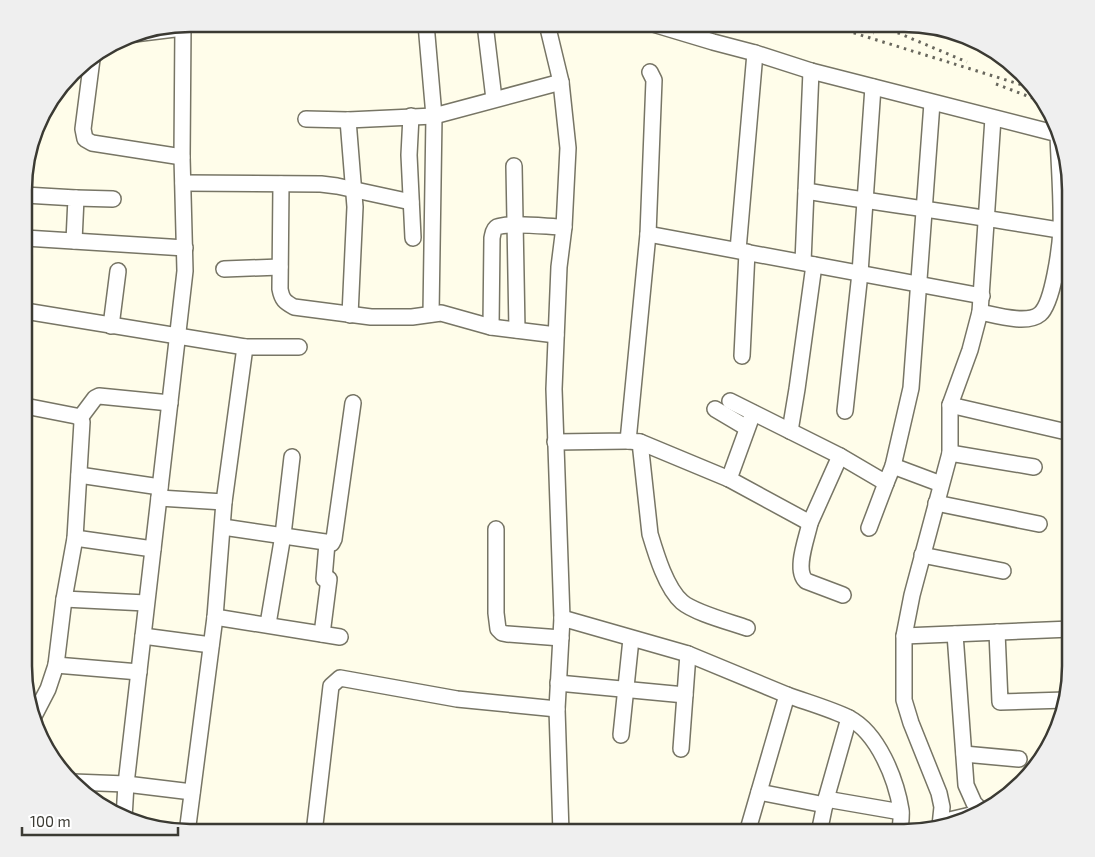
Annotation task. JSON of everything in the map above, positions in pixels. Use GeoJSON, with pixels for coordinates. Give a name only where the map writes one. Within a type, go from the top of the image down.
{"type":"FeatureCollection","features":[{"type":"Feature","properties":{"kind":"street"},"geometry":{"type":"LineString","coordinates":[[125,809],[176,336],[185,271],[182,157],[183,33]]}},
{"type":"Feature","properties":{"kind":"street"},"geometry":{"type":"LineString","coordinates":[[427,33],[434,116],[431,314]]}},
{"type":"Feature","properties":{"kind":"street"},"geometry":{"type":"LineString","coordinates":[[486,33],[494,99]]}},
{"type":"Feature","properties":{"kind":"street"},"geometry":{"type":"LineString","coordinates":[[549,33],[561,82],[568,148],[564,227],[559,267],[554,389],[562,618],[557,709],[561,824]]}},
{"type":"Feature","properties":{"kind":"street"},"geometry":{"type":"LineString","coordinates":[[683,33],[811,71],[1051,132]]}},
{"type":"Feature","properties":{"kind":"street"},"geometry":{"type":"LineString","coordinates":[[742,356],[742,251],[755,53]]}},
{"type":"Feature","properties":{"kind":"street"},"geometry":{"type":"LineString","coordinates":[[91,68],[83,129],[85,139],[92,143],[182,157]]}},
{"type":"Feature","properties":{"kind":"street"},"geometry":{"type":"LineString","coordinates":[[790,431],[798,389],[809,264],[806,191],[811,71]]}},
{"type":"Feature","properties":{"kind":"street"},"geometry":{"type":"LineString","coordinates":[[650,72],[654,80],[648,234],[634,442],[654,548],[669,584],[682,602],[692,608],[747,628]]}},
{"type":"Feature","properties":{"kind":"street"},"geometry":{"type":"LineString","coordinates":[[306,119],[348,120],[434,116],[561,82]]}},
{"type":"Feature","properties":{"kind":"street"},"geometry":{"type":"LineString","coordinates":[[845,411],[860,273],[874,87]]}},
{"type":"Feature","properties":{"kind":"street"},"geometry":{"type":"LineString","coordinates":[[869,528],[893,466],[910,388],[932,103]]}},
{"type":"Feature","properties":{"kind":"street"},"geometry":{"type":"LineString","coordinates":[[411,116],[410,155],[413,238]]}},
{"type":"Feature","properties":{"kind":"street"},"geometry":{"type":"LineString","coordinates":[[941,820],[942,807],[939,793],[911,723],[904,700],[904,636],[922,555],[950,453],[950,405],[970,350],[980,312],[993,118]]}},
{"type":"Feature","properties":{"kind":"street"},"geometry":{"type":"LineString","coordinates":[[348,120],[355,206],[350,316]]}},
{"type":"Feature","properties":{"kind":"street"},"geometry":{"type":"LineString","coordinates":[[514,166],[517,330]]}},
{"type":"Feature","properties":{"kind":"street"},"geometry":{"type":"LineString","coordinates":[[183,183],[320,184],[412,202]]}},
{"type":"Feature","properties":{"kind":"street"},"geometry":{"type":"LineString","coordinates":[[281,184],[280,290],[281,298],[294,307],[350,316],[391,318],[441,314],[491,326],[556,336]]}},
{"type":"Feature","properties":{"kind":"street"},"geometry":{"type":"LineString","coordinates":[[806,191],[1062,230]]}},
{"type":"Feature","properties":{"kind":"street"},"geometry":{"type":"LineString","coordinates":[[33,195],[113,199]]}},
{"type":"Feature","properties":{"kind":"street"},"geometry":{"type":"LineString","coordinates":[[74,241],[76,198]]}},
{"type":"Feature","properties":{"kind":"street"},"geometry":{"type":"LineString","coordinates":[[491,326],[492,238],[494,231],[497,227],[515,225],[564,227]]}},
{"type":"Feature","properties":{"kind":"street"},"geometry":{"type":"LineString","coordinates":[[648,234],[982,296]]}},
{"type":"Feature","properties":{"kind":"street"},"geometry":{"type":"LineString","coordinates":[[33,238],[185,248]]}},
{"type":"Feature","properties":{"kind":"street"},"geometry":{"type":"LineString","coordinates":[[980,312],[1021,319],[1031,318],[1040,314],[1052,292],[1062,248]]}},
{"type":"Feature","properties":{"kind":"street"},"geometry":{"type":"LineString","coordinates":[[224,269],[280,267]]}},
{"type":"Feature","properties":{"kind":"street"},"geometry":{"type":"LineString","coordinates":[[111,326],[118,271]]}},
{"type":"Feature","properties":{"kind":"street"},"geometry":{"type":"LineString","coordinates":[[33,312],[245,347],[299,347]]}},
{"type":"Feature","properties":{"kind":"street"},"geometry":{"type":"LineString","coordinates":[[188,824],[215,617],[224,502],[245,347]]}},
{"type":"Feature","properties":{"kind":"street"},"geometry":{"type":"LineString","coordinates":[[38,708],[48,689],[56,665],[64,599],[75,538],[82,428],[80,418],[95,398],[99,396],[170,403]]}},
{"type":"Feature","properties":{"kind":"street"},"geometry":{"type":"LineString","coordinates":[[730,401],[840,456],[886,483]]}},
{"type":"Feature","properties":{"kind":"street"},"geometry":{"type":"LineString","coordinates":[[223,527],[332,543],[353,403]]}},
{"type":"Feature","properties":{"kind":"street"},"geometry":{"type":"LineString","coordinates":[[950,405],[1062,431]]}},
{"type":"Feature","properties":{"kind":"street"},"geometry":{"type":"LineString","coordinates":[[33,408],[80,418]]}},
{"type":"Feature","properties":{"kind":"street"},"geometry":{"type":"LineString","coordinates":[[716,409],[747,428]]}},
{"type":"Feature","properties":{"kind":"street"},"geometry":{"type":"LineString","coordinates":[[729,479],[753,413]]}},
{"type":"Feature","properties":{"kind":"street"},"geometry":{"type":"LineString","coordinates":[[555,442],[634,442],[729,479],[810,523]]}},
{"type":"Feature","properties":{"kind":"street"},"geometry":{"type":"LineString","coordinates":[[950,453],[1034,467]]}},
{"type":"Feature","properties":{"kind":"street"},"geometry":{"type":"LineString","coordinates":[[840,456],[810,523],[800,566],[802,578],[806,581],[843,595]]}},
{"type":"Feature","properties":{"kind":"street"},"geometry":{"type":"LineString","coordinates":[[268,624],[283,535],[292,457]]}},
{"type":"Feature","properties":{"kind":"street"},"geometry":{"type":"LineString","coordinates":[[893,466],[941,484]]}},
{"type":"Feature","properties":{"kind":"street"},"geometry":{"type":"LineString","coordinates":[[79,475],[160,493],[224,502]]}},
{"type":"Feature","properties":{"kind":"street"},"geometry":{"type":"LineString","coordinates":[[936,503],[1039,524]]}},
{"type":"Feature","properties":{"kind":"street"},"geometry":{"type":"LineString","coordinates":[[496,529],[496,613],[498,629],[502,633],[507,634],[561,638]]}},
{"type":"Feature","properties":{"kind":"street"},"geometry":{"type":"LineString","coordinates":[[75,538],[153,549]]}},
{"type":"Feature","properties":{"kind":"street"},"geometry":{"type":"LineString","coordinates":[[322,634],[327,579],[327,543]]}},
{"type":"Feature","properties":{"kind":"street"},"geometry":{"type":"LineString","coordinates":[[922,555],[1003,571]]}},
{"type":"Feature","properties":{"kind":"street"},"geometry":{"type":"LineString","coordinates":[[64,599],[146,603]]}},
{"type":"Feature","properties":{"kind":"street"},"geometry":{"type":"LineString","coordinates":[[215,617],[340,637]]}},
{"type":"Feature","properties":{"kind":"street"},"geometry":{"type":"LineString","coordinates":[[562,618],[688,654],[787,695],[849,718],[862,728],[882,756],[893,777],[901,812],[900,824]]}},
{"type":"Feature","properties":{"kind":"street"},"geometry":{"type":"LineString","coordinates":[[904,636],[1062,629]]}},
{"type":"Feature","properties":{"kind":"street"},"geometry":{"type":"LineString","coordinates":[[997,632],[1000,702],[1058,700]]}},
{"type":"Feature","properties":{"kind":"street"},"geometry":{"type":"LineString","coordinates":[[955,634],[966,785],[977,806]]}},
{"type":"Feature","properties":{"kind":"street"},"geometry":{"type":"LineString","coordinates":[[143,636],[211,645]]}},
{"type":"Feature","properties":{"kind":"street"},"geometry":{"type":"LineString","coordinates":[[621,735],[631,639]]}},
{"type":"Feature","properties":{"kind":"street"},"geometry":{"type":"LineString","coordinates":[[681,749],[688,654]]}},
{"type":"Feature","properties":{"kind":"street"},"geometry":{"type":"LineString","coordinates":[[56,665],[139,672]]}},
{"type":"Feature","properties":{"kind":"street"},"geometry":{"type":"LineString","coordinates":[[315,824],[331,686],[340,678],[457,699],[557,709]]}},
{"type":"Feature","properties":{"kind":"street"},"geometry":{"type":"LineString","coordinates":[[558,683],[685,695]]}},
{"type":"Feature","properties":{"kind":"street"},"geometry":{"type":"LineString","coordinates":[[750,824],[787,695]]}},
{"type":"Feature","properties":{"kind":"street"},"geometry":{"type":"LineString","coordinates":[[821,824],[849,718]]}},
{"type":"Feature","properties":{"kind":"street"},"geometry":{"type":"LineString","coordinates":[[964,754],[1019,759]]}},
{"type":"Feature","properties":{"kind":"street"},"geometry":{"type":"LineString","coordinates":[[83,782],[126,784],[192,792]]}},
{"type":"Feature","properties":{"kind":"street"},"geometry":{"type":"LineString","coordinates":[[759,792],[901,812]]}},
{"type":"Feature","properties":{"kind":"railway"},"geometry":{"type":"LineString","coordinates":[[854,33],[1022,85]]}},
{"type":"Feature","properties":{"kind":"railway"},"geometry":{"type":"LineString","coordinates":[[898,33],[967,62]]}},
{"type":"Feature","properties":{"kind":"railway"},"geometry":{"type":"LineString","coordinates":[[996,84],[1032,98]]}}]}
